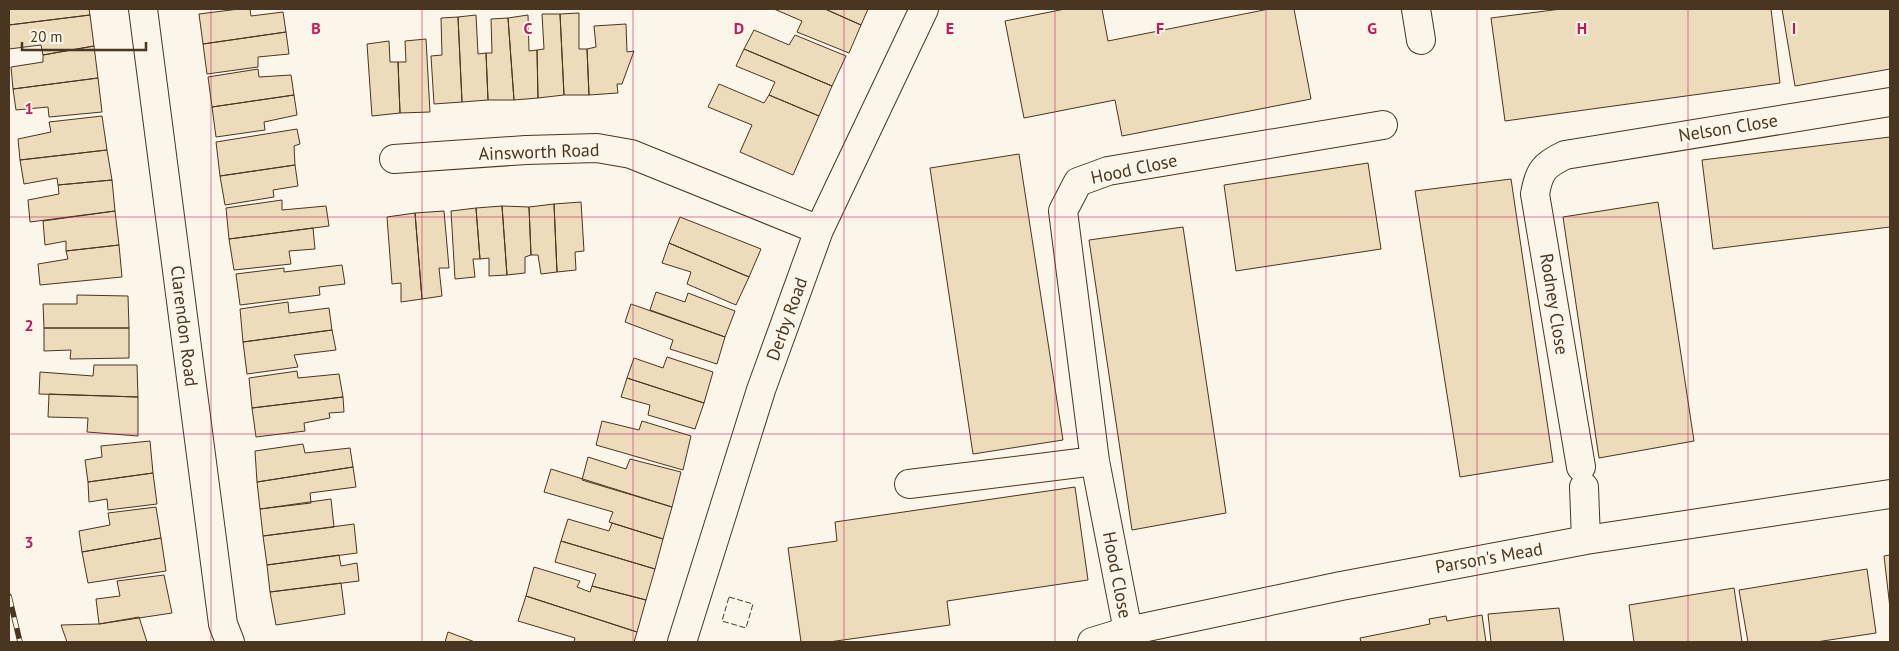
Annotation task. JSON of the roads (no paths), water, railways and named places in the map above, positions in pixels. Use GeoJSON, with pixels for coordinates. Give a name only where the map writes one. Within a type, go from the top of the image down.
{"type":"FeatureCollection","features":[{"type":"Feature","properties":{"kind":"street","name":"Clarendon Road"},"geometry":{"type":"LineString","coordinates":[[143,9],[223,624],[230,642]]}},
{"type":"Feature","properties":{"kind":"street","name":"Derby Road"},"geometry":{"type":"LineString","coordinates":[[682,642],[761,390],[819,230],[924,9]]}},
{"type":"Feature","properties":{"kind":"street"},"geometry":{"type":"LineString","coordinates":[[1416,9],[1421,40]]}},
{"type":"Feature","properties":{"kind":"street","name":"Nelson Close"},"geometry":{"type":"LineString","coordinates":[[1565,155],[1890,102]]}},
{"type":"Feature","properties":{"kind":"street","name":"Hood Close"},"geometry":{"type":"LineString","coordinates":[[1128,630],[1095,461],[1063,211],[1078,182],[1108,171],[1383,126]]}},
{"type":"Feature","properties":{"kind":"street","name":"Ainsworth Road"},"geometry":{"type":"LineString","coordinates":[[394,159],[526,150],[597,148],[631,154],[819,230]]}},
{"type":"Feature","properties":{"kind":"street","name":"Rodney Close"},"geometry":{"type":"LineString","coordinates":[[1565,155],[1550,162],[1538,177],[1535,194],[1582,477],[1586,540]]}},
{"type":"Feature","properties":{"kind":"street"},"geometry":{"type":"LineString","coordinates":[[910,484],[1095,461]]}},
{"type":"Feature","properties":{"kind":"street","name":"Parson's Mead"},"geometry":{"type":"LineString","coordinates":[[1092,642],[1128,630],[1341,586],[1586,540],[1890,494]]}},
{"type":"Feature","properties":{"kind":"railway"},"geometry":{"type":"LineString","coordinates":[[9,596],[20,642]]}}]}
